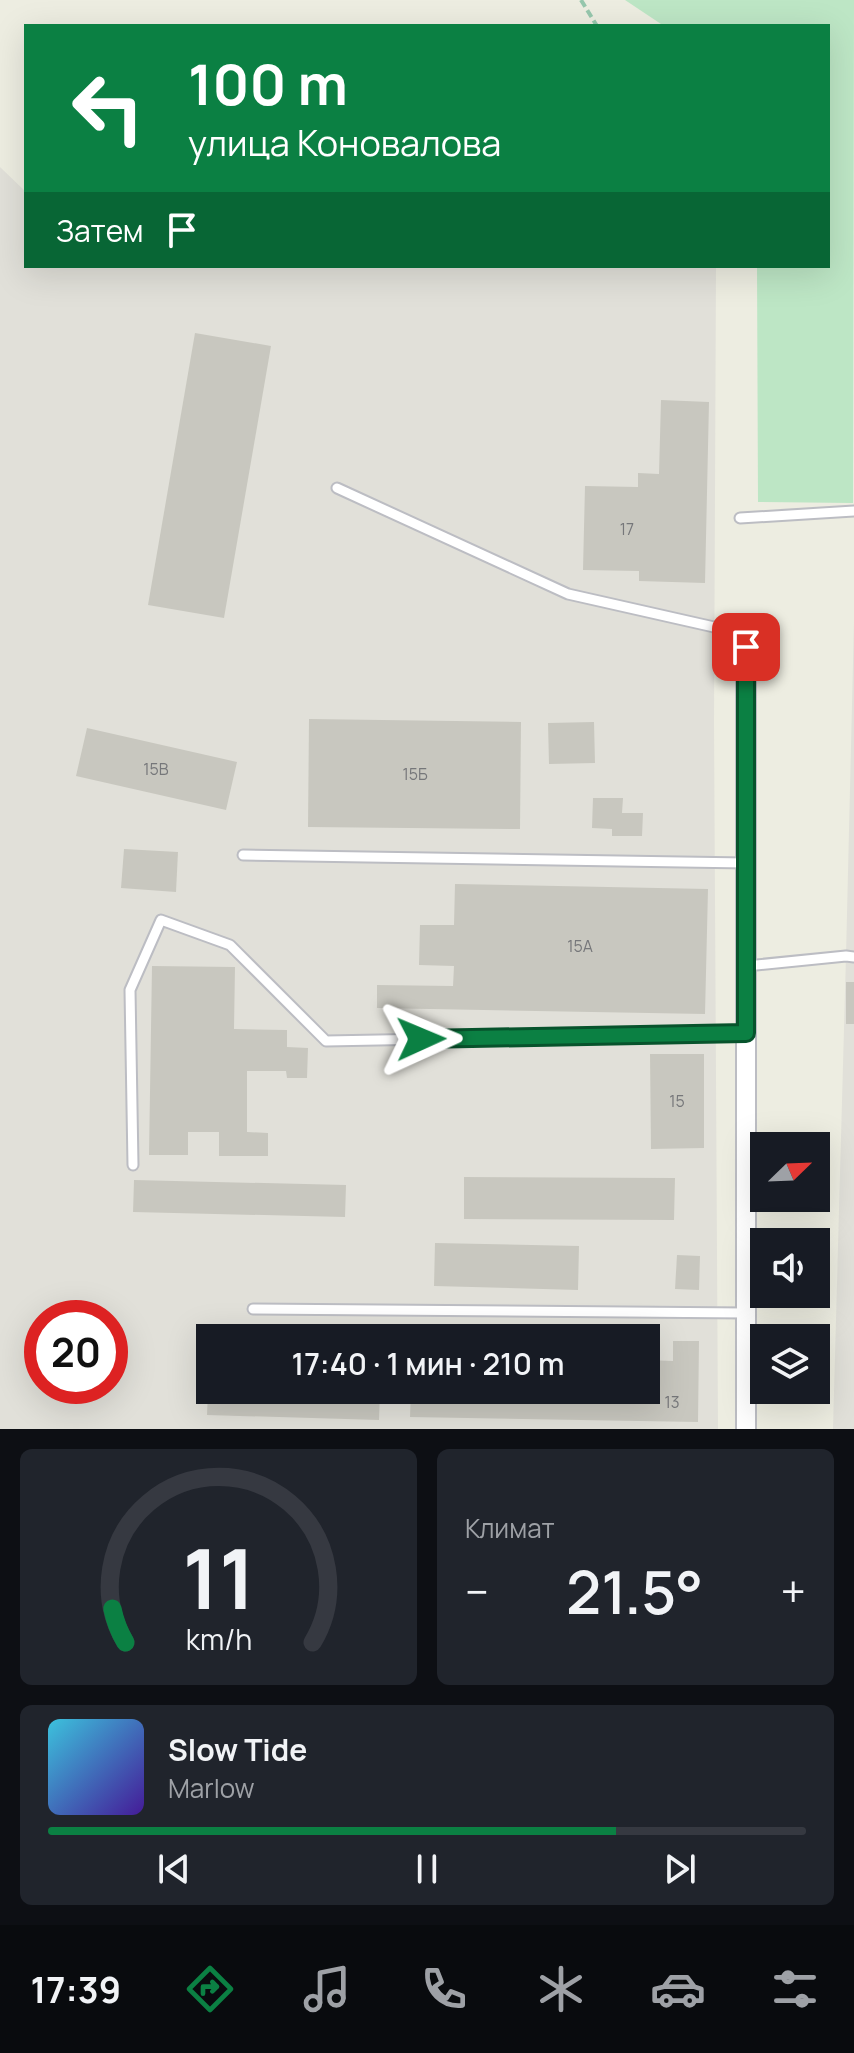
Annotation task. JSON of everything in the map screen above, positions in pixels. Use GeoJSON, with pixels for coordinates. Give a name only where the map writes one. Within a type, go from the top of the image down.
{"type":"FeatureCollection","features":[{"type":"Feature","properties":{"kind":"street"},"geometry":{"type":"LineString","coordinates":[[746,647],[746,1429]]}},
{"type":"Feature","properties":{"kind":"lane"},"geometry":{"type":"LineString","coordinates":[[337,488],[568,594],[714,627],[746,647]]}},
{"type":"Feature","properties":{"kind":"lane"},"geometry":{"type":"LineString","coordinates":[[740,518],[854,511]]}},
{"type":"Feature","properties":{"kind":"lane"},"geometry":{"type":"LineString","coordinates":[[243,855],[746,863]]}},
{"type":"Feature","properties":{"kind":"lane"},"geometry":{"type":"LineString","coordinates":[[133,1165],[130,990],[161,920],[230,945],[326,1041],[746,1033]]}},
{"type":"Feature","properties":{"kind":"lane"},"geometry":{"type":"LineString","coordinates":[[746,966],[854,957]]}},
{"type":"Feature","properties":{"kind":"lane"},"geometry":{"type":"LineString","coordinates":[[253,1309],[746,1313]]}},
{"type":"Feature","properties":{"kind":"path"},"geometry":{"type":"LineString","coordinates":[[581,0],[596,24]]}},
{"type":"Feature","properties":{"kind":"shaded area"},"geometry":{"type":"Polygon","coordinates":[[[0,167],[24,190],[24,268],[716,268],[714,722],[718,1429],[0,1429],[0,167]]]}},
{"type":"Feature","properties":{"kind":"shaded area"},"geometry":{"type":"Polygon","coordinates":[[[854,621],[854,1429],[833,1429],[846,956],[854,621]]]}},
{"type":"Feature","properties":{"kind":"green space"},"geometry":{"type":"Polygon","coordinates":[[[625,0],[854,0],[853,503],[758,502],[757,268],[830,268],[830,24],[661,24],[625,0]]]}},
{"type":"Feature","properties":{"kind":"building"},"geometry":{"type":"Polygon","coordinates":[[[195,333],[271,346],[224,618],[148,605],[195,333]]]}},
{"type":"Feature","properties":{"kind":"building"},"geometry":{"type":"Polygon","coordinates":[[[661,400],[709,402],[705,583],[639,581],[639,571],[583,570],[585,486],[638,487],[638,473],[659,474],[661,400]]]}},
{"type":"Feature","properties":{"kind":"building"},"geometry":{"type":"Polygon","coordinates":[[[309,719],[521,722],[520,829],[308,827],[309,719]]]}},
{"type":"Feature","properties":{"kind":"building"},"geometry":{"type":"Polygon","coordinates":[[[594,722],[595,763],[549,764],[548,723],[594,722]]]}},
{"type":"Feature","properties":{"kind":"building"},"geometry":{"type":"Polygon","coordinates":[[[87,728],[237,762],[226,810],[76,776],[87,728]]]}},
{"type":"Feature","properties":{"kind":"building"},"geometry":{"type":"Polygon","coordinates":[[[593,798],[623,798],[622,813],[643,813],[642,836],[612,836],[612,829],[592,828],[593,798]]]}},
{"type":"Feature","properties":{"kind":"building"},"geometry":{"type":"Polygon","coordinates":[[[124,849],[178,852],[176,892],[121,888],[124,849]]]}},
{"type":"Feature","properties":{"kind":"building"},"geometry":{"type":"Polygon","coordinates":[[[455,884],[708,889],[705,1014],[377,1008],[377,985],[453,986],[454,966],[419,965],[420,925],[454,925],[455,884]]]}},
{"type":"Feature","properties":{"kind":"building"},"geometry":{"type":"Polygon","coordinates":[[[152,966],[235,967],[234,1029],[287,1030],[287,1047],[308,1048],[307,1078],[287,1078],[286,1071],[247,1071],[247,1132],[268,1133],[268,1156],[219,1156],[219,1132],[188,1132],[188,1155],[149,1155],[152,966]]]}},
{"type":"Feature","properties":{"kind":"building"},"geometry":{"type":"Polygon","coordinates":[[[846,982],[854,982],[854,1024],[846,1024],[846,982]]]}},
{"type":"Feature","properties":{"kind":"building"},"geometry":{"type":"Polygon","coordinates":[[[650,1054],[704,1054],[704,1148],[651,1149],[650,1054]]]}},
{"type":"Feature","properties":{"kind":"building"},"geometry":{"type":"Polygon","coordinates":[[[464,1177],[675,1178],[674,1220],[464,1219],[464,1177]]]}},
{"type":"Feature","properties":{"kind":"building"},"geometry":{"type":"Polygon","coordinates":[[[134,1180],[346,1185],[345,1217],[133,1212],[134,1180]]]}},
{"type":"Feature","properties":{"kind":"building"},"geometry":{"type":"Polygon","coordinates":[[[435,1243],[579,1246],[578,1290],[434,1286],[435,1243]]]}},
{"type":"Feature","properties":{"kind":"building"},"geometry":{"type":"Polygon","coordinates":[[[677,1255],[700,1256],[699,1290],[675,1289],[677,1255]]]}},
{"type":"Feature","properties":{"kind":"building"},"geometry":{"type":"Polygon","coordinates":[[[673,1341],[699,1341],[698,1422],[410,1417],[410,1404],[660,1404],[660,1361],[673,1361],[673,1341]]]}},
{"type":"Feature","properties":{"kind":"building"},"geometry":{"type":"Polygon","coordinates":[[[207,1404],[380,1404],[379,1420],[207,1415],[207,1404]]]}},
{"type":"Feature","properties":{"kind":"route"},"geometry":{"type":"LineString","coordinates":[[421,1039],[746,1033],[746,647]]}}]}
